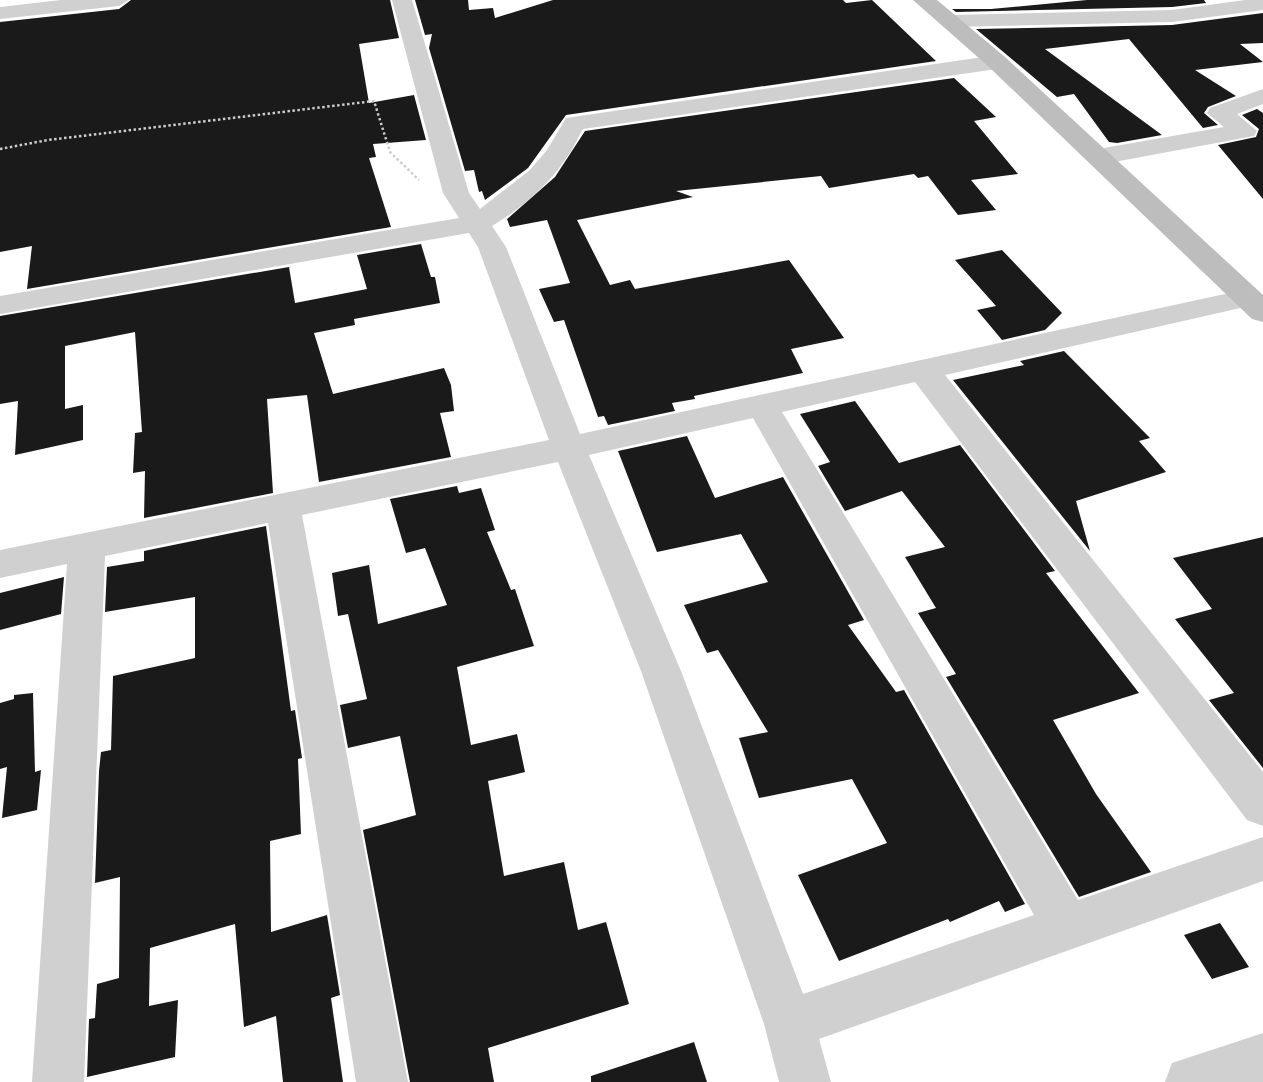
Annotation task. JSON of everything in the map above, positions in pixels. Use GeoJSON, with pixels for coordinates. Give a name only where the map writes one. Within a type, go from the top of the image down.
{"type":"FeatureCollection","features":[{"type":"Feature","properties":{"kind":"main road"},"geometry":{"type":"LineString","coordinates":[[924,0],[997,62],[1255,305]]}},
{"type":"Feature","properties":{"kind":"street"},"geometry":{"type":"LineString","coordinates":[[0,13],[117,0]]}},
{"type":"Feature","properties":{"kind":"street"},"geometry":{"type":"LineString","coordinates":[[402,0],[453,183],[492,247],[569,448],[661,671],[789,1024],[805,1082]]}},
{"type":"Feature","properties":{"kind":"street"},"geometry":{"type":"LineString","coordinates":[[950,21],[1172,16],[1263,4]]}},
{"type":"Feature","properties":{"kind":"street"},"geometry":{"type":"LineString","coordinates":[[0,305],[477,223],[506,207],[558,154],[566,132],[575,123],[997,62]]}},
{"type":"Feature","properties":{"kind":"street"},"geometry":{"type":"LineString","coordinates":[[1098,157],[1245,131],[1219,113],[1263,96]]}},
{"type":"Feature","properties":{"kind":"street"},"geometry":{"type":"LineString","coordinates":[[0,564],[569,448],[923,370],[1255,305]]}},
{"type":"Feature","properties":{"kind":"street"},"geometry":{"type":"LineString","coordinates":[[923,370],[1263,806]]}},
{"type":"Feature","properties":{"kind":"street"},"geometry":{"type":"LineString","coordinates":[[762,405],[1066,926]]}},
{"type":"Feature","properties":{"kind":"street"},"geometry":{"type":"LineString","coordinates":[[284,507],[382,1082]]}},
{"type":"Feature","properties":{"kind":"street"},"geometry":{"type":"LineString","coordinates":[[58,1082],[87,547]]}},
{"type":"Feature","properties":{"kind":"street"},"geometry":{"type":"LineString","coordinates":[[789,1024],[1263,859]]}},
{"type":"Feature","properties":{"kind":"street"},"geometry":{"type":"LineString","coordinates":[[1191,1082],[1263,1059]]}},
{"type":"Feature","properties":{"kind":"path"},"geometry":{"type":"LineString","coordinates":[[0,149],[374,101],[390,152],[424,184],[453,183]]}},
{"type":"Feature","properties":{"kind":"building"},"geometry":{"type":"Polygon","coordinates":[[[131,0],[390,0],[399,38],[359,44],[369,103],[414,95],[426,140],[373,144],[376,157],[369,158],[391,227],[27,289],[32,246],[0,252],[0,22],[119,9],[131,0]]]}},
{"type":"Feature","properties":{"kind":"building"},"geometry":{"type":"Polygon","coordinates":[[[415,0],[468,0],[469,10],[493,8],[495,18],[553,0],[843,0],[846,3],[872,0],[936,61],[566,115],[528,168],[485,200],[482,191],[479,192],[474,170],[465,171],[429,48],[432,34],[425,35],[415,0]]]}},
{"type":"Feature","properties":{"kind":"building"},"geometry":{"type":"Polygon","coordinates":[[[1087,0],[1204,0],[1206,3],[1172,7],[956,12],[952,9],[991,9],[1087,0]]]}},
{"type":"Feature","properties":{"kind":"building"},"geometry":{"type":"Polygon","coordinates":[[[1263,13],[1263,43],[1240,44],[1263,62],[1195,70],[1236,96],[1208,107],[1204,113],[1218,125],[1203,128],[1129,39],[1045,49],[1162,135],[1117,143],[1109,142],[1074,94],[1057,97],[976,29],[1172,25],[1263,13]]]}},
{"type":"Feature","properties":{"kind":"building"},"geometry":{"type":"Polygon","coordinates":[[[954,78],[996,117],[974,121],[1018,174],[971,180],[996,210],[958,215],[928,176],[918,178],[914,174],[829,188],[821,176],[676,191],[693,197],[577,220],[610,285],[630,280],[635,289],[789,260],[844,338],[791,349],[803,373],[694,396],[695,399],[672,403],[675,411],[608,425],[604,416],[598,417],[564,320],[554,322],[539,289],[570,283],[547,220],[510,227],[507,219],[555,177],[585,131],[954,78]]]}},
{"type":"Feature","properties":{"kind":"building"},"geometry":{"type":"Polygon","coordinates":[[[1257,109],[1263,113],[1263,199],[1218,145],[1256,137],[1259,129],[1242,115],[1257,109]]]}},
{"type":"Feature","properties":{"kind":"building"},"geometry":{"type":"Polygon","coordinates":[[[421,244],[431,277],[435,277],[440,303],[354,319],[355,325],[314,333],[333,394],[444,368],[451,385],[454,411],[440,413],[451,457],[319,482],[307,395],[267,399],[273,493],[144,518],[145,471],[133,473],[135,433],[142,432],[135,332],[65,346],[65,409],[83,405],[83,440],[15,455],[18,401],[0,404],[0,316],[289,267],[295,303],[367,289],[357,255],[421,244]]]}},
{"type":"Feature","properties":{"kind":"building"},"geometry":{"type":"Polygon","coordinates":[[[1002,250],[1062,313],[1045,330],[1002,340],[977,310],[996,306],[955,260],[1002,250]]]}},
{"type":"Feature","properties":{"kind":"building"},"geometry":{"type":"Polygon","coordinates":[[[1064,351],[1150,438],[1139,441],[1166,472],[1076,501],[1090,551],[953,380],[1024,365],[1020,361],[1064,351]]]}},
{"type":"Feature","properties":{"kind":"building"},"geometry":{"type":"Polygon","coordinates":[[[855,401],[899,463],[960,445],[1055,571],[1046,573],[1139,693],[1053,720],[1096,794],[1151,872],[1079,897],[946,677],[956,674],[918,613],[936,608],[905,557],[945,547],[902,491],[845,511],[818,466],[830,462],[800,414],[855,401]]]}},
{"type":"Feature","properties":{"kind":"building"},"geometry":{"type":"Polygon","coordinates":[[[687,436],[715,498],[783,477],[864,620],[848,625],[896,692],[904,690],[1025,904],[1005,912],[999,901],[950,922],[948,919],[839,961],[798,875],[887,843],[852,779],[759,798],[739,738],[768,732],[718,650],[707,653],[684,605],[768,582],[741,534],[657,552],[618,451],[687,436]]]}},
{"type":"Feature","properties":{"kind":"building"},"geometry":{"type":"Polygon","coordinates":[[[457,486],[459,493],[481,488],[495,530],[487,532],[511,590],[515,589],[534,646],[457,667],[471,745],[517,734],[525,772],[488,781],[504,876],[564,862],[578,930],[606,922],[629,1004],[488,1048],[494,1082],[410,1082],[363,830],[416,815],[400,736],[348,748],[340,705],[367,699],[348,614],[338,616],[332,573],[369,565],[378,624],[447,605],[425,548],[406,553],[390,499],[457,486]]]}},
{"type":"Feature","properties":{"kind":"building"},"geometry":{"type":"Polygon","coordinates":[[[266,526],[291,711],[295,710],[302,758],[298,759],[301,834],[270,841],[271,932],[327,915],[340,995],[331,998],[343,1082],[283,1082],[276,1016],[244,1027],[235,924],[150,948],[149,1006],[178,1000],[175,1057],[87,1077],[89,1019],[95,1018],[97,984],[119,978],[120,877],[95,883],[99,771],[101,752],[111,750],[113,676],[195,658],[195,597],[105,612],[107,567],[144,561],[144,551],[266,526]]]}},
{"type":"Feature","properties":{"kind":"building"},"geometry":{"type":"Polygon","coordinates":[[[1263,537],[1263,768],[1209,700],[1234,693],[1175,619],[1212,609],[1173,558],[1263,537]]]}},
{"type":"Feature","properties":{"kind":"building"},"geometry":{"type":"Polygon","coordinates":[[[64,577],[61,614],[0,630],[0,593],[64,577]]]}},
{"type":"Feature","properties":{"kind":"building"},"geometry":{"type":"Polygon","coordinates":[[[33,693],[35,772],[41,770],[37,810],[2,818],[7,767],[0,769],[0,703],[14,699],[14,695],[33,693]]]}},
{"type":"Feature","properties":{"kind":"building"},"geometry":{"type":"Polygon","coordinates":[[[1220,923],[1249,967],[1212,979],[1184,935],[1220,923]]]}},
{"type":"Feature","properties":{"kind":"building"},"geometry":{"type":"Polygon","coordinates":[[[694,1042],[707,1082],[591,1082],[591,1076],[694,1042]]]}}]}
